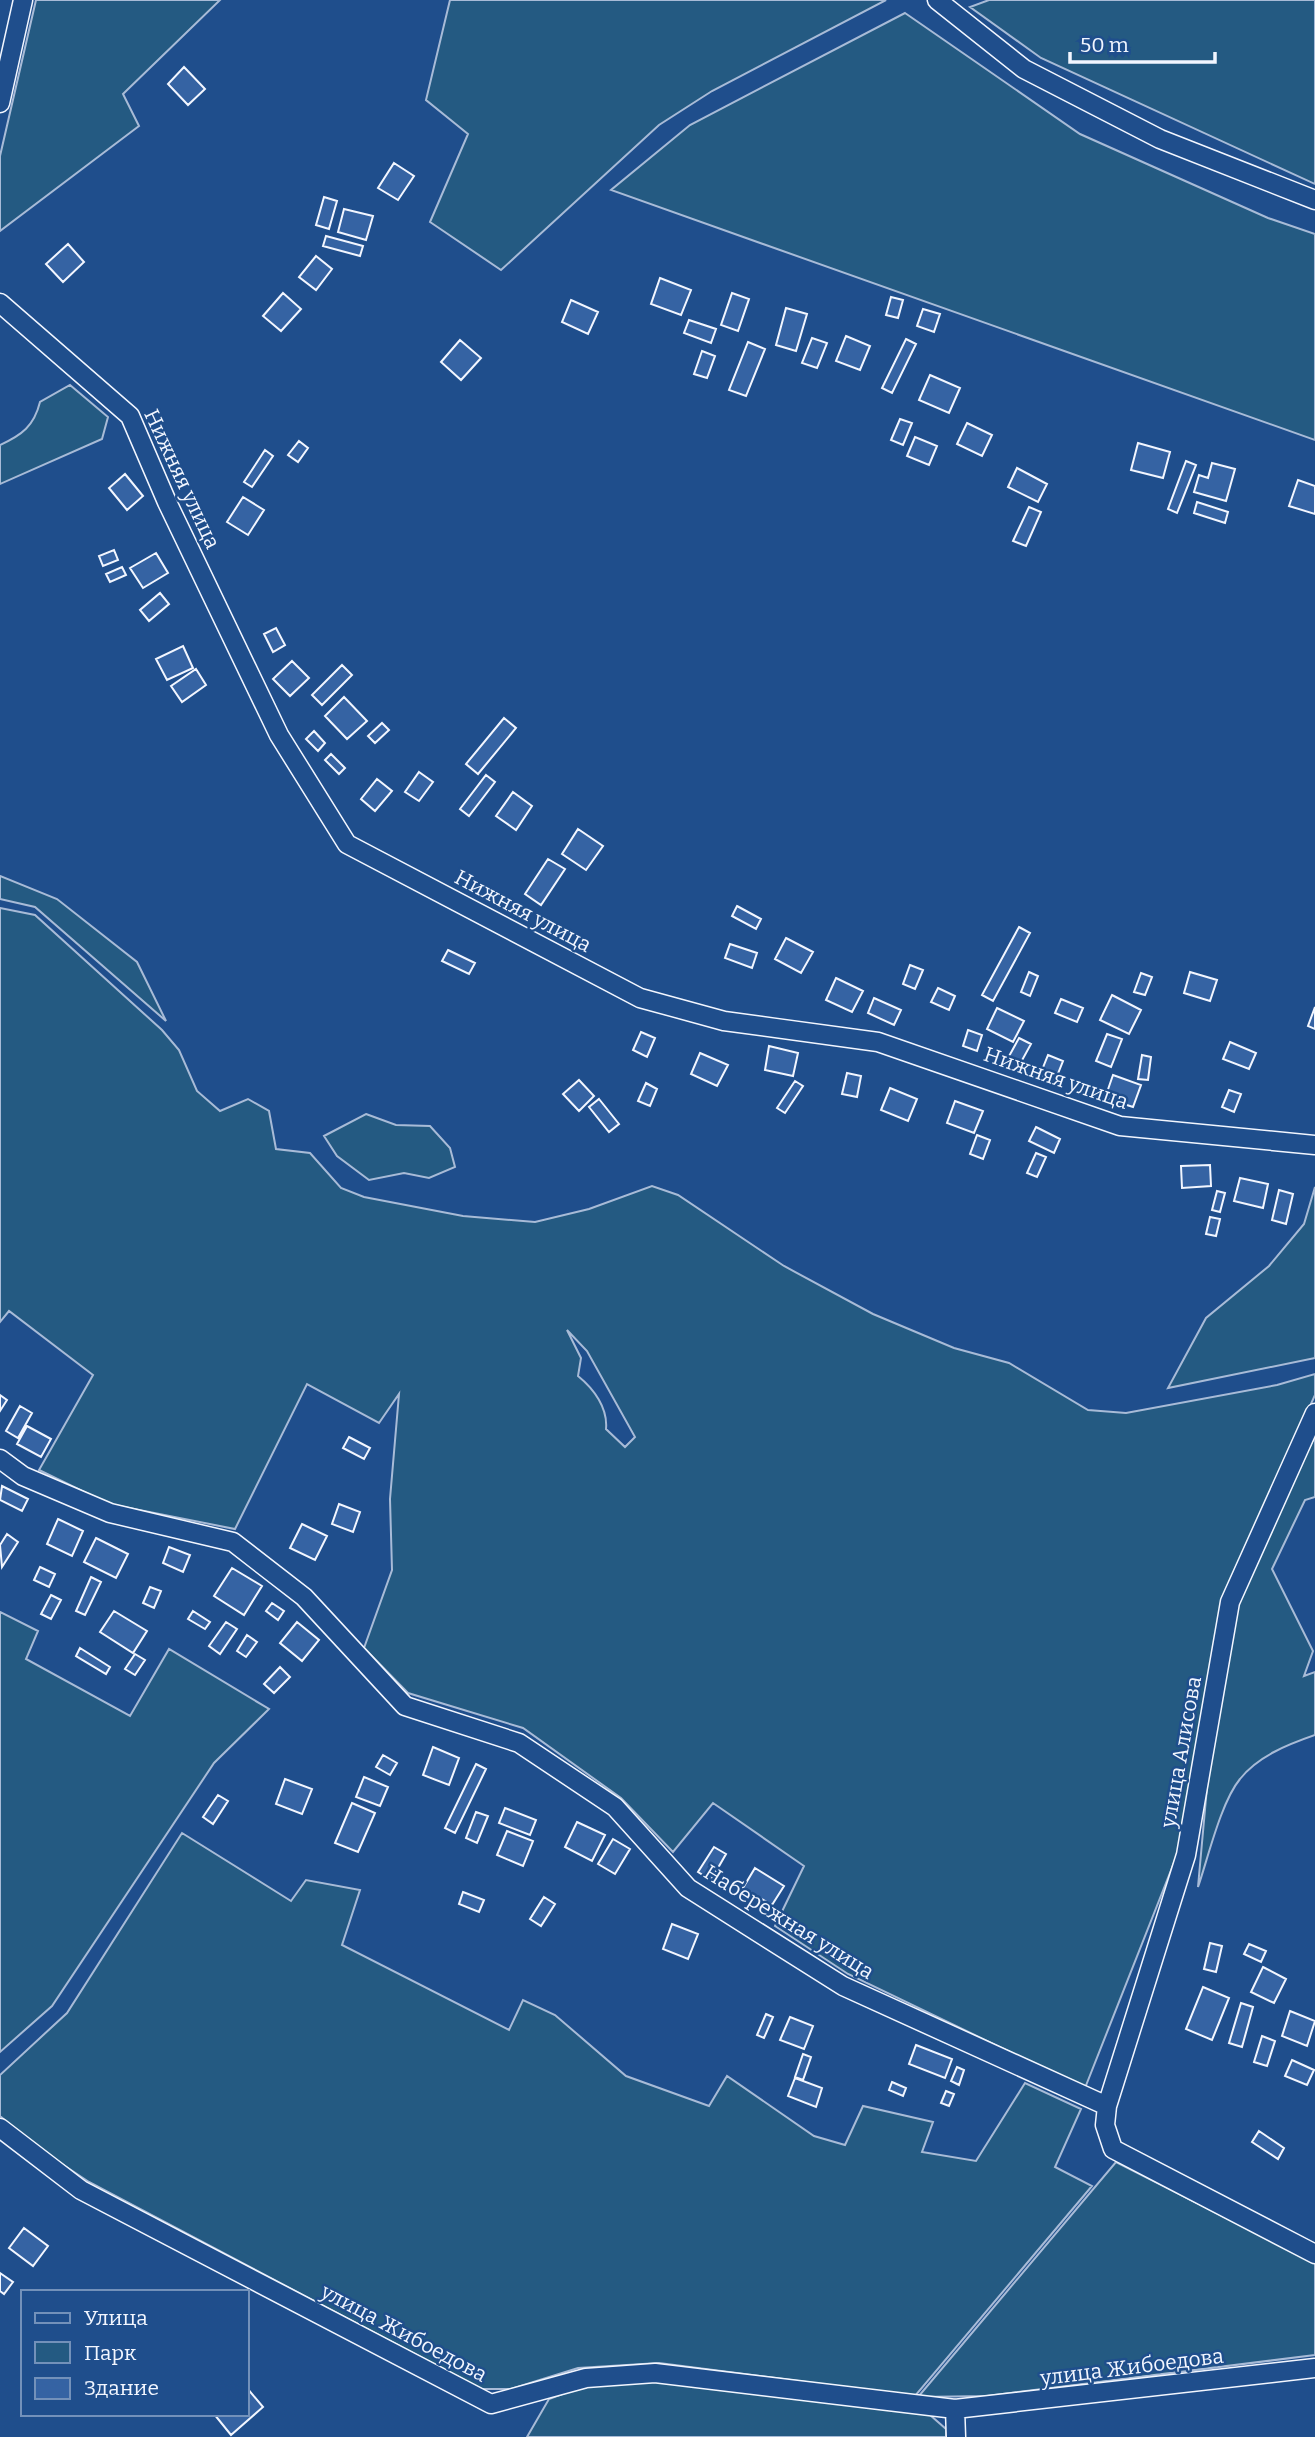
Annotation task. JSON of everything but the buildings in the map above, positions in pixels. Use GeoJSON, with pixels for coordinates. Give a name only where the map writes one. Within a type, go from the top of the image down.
{"type":"FeatureCollection","features":[{"type":"Feature","properties":{"kind":"street"},"geometry":{"type":"LineString","coordinates":[[0,103],[23,0]]}},
{"type":"Feature","properties":{"kind":"street"},"geometry":{"type":"LineString","coordinates":[[943,1],[1024,69],[1160,139],[1315,201]]}},
{"type":"Feature","properties":{"kind":"street","name":"Нижняя улица"},"geometry":{"type":"LineString","coordinates":[[0,303],[130,416],[167,502],[279,735],[347,844],[640,998],[724,1021],[878,1042],[1120,1126],[1315,1145]]}},
{"type":"Feature","properties":{"kind":"street","name":"улица Алисова"},"geometry":{"type":"LineString","coordinates":[[1107,2106],[1186,1855],[1230,1602],[1315,1413]]}},
{"type":"Feature","properties":{"kind":"street","name":"Набережная улица"},"geometry":{"type":"LineString","coordinates":[[0,1459],[23,1476],[110,1513],[233,1542],[304,1597],[405,1706],[519,1744],[615,1807],[688,1888],[843,1986],[1107,2106]]}},
{"type":"Feature","properties":{"kind":"street"},"geometry":{"type":"LineString","coordinates":[[1107,2106],[1105,2125],[1113,2149],[1315,2254]]}},
{"type":"Feature","properties":{"kind":"street","name":"улица Жибоедова"},"geometry":{"type":"LineString","coordinates":[[0,2128],[81,2190],[491,2404],[586,2378],[655,2373],[955,2409],[1315,2368]]}},
{"type":"Feature","properties":{"kind":"street"},"geometry":{"type":"LineString","coordinates":[[955,2409],[956,2437]]}},
{"type":"Feature","properties":{"kind":"green space"},"geometry":{"type":"Polygon","coordinates":[[[36,0],[220,0],[123,94],[139,126],[0,231],[0,156],[36,0]]]}},
{"type":"Feature","properties":{"kind":"green space"},"geometry":{"type":"Polygon","coordinates":[[[450,0],[886,0],[712,91],[659,125],[501,270],[430,222],[468,134],[426,100],[450,0]]]}},
{"type":"Feature","properties":{"kind":"green space"},"geometry":{"type":"Polygon","coordinates":[[[989,0],[1315,0],[1315,184],[1041,58],[970,7],[989,0]]]}},
{"type":"Feature","properties":{"kind":"green space"},"geometry":{"type":"Polygon","coordinates":[[[905,13],[1080,134],[1268,218],[1315,234],[1315,440],[611,190],[690,125],[905,13]]]}},
{"type":"Feature","properties":{"kind":"green space"},"geometry":{"type":"Polygon","coordinates":[[[70,385],[108,417],[102,439],[0,484],[0,445],[31,424],[40,402],[70,385]]]}},
{"type":"Feature","properties":{"kind":"green space"},"geometry":{"type":"Polygon","coordinates":[[[0,876],[57,899],[137,962],[166,1021],[35,907],[0,899],[0,876]]]}},
{"type":"Feature","properties":{"kind":"green space"},"geometry":{"type":"Polygon","coordinates":[[[0,908],[35,915],[162,1030],[179,1050],[197,1091],[220,1111],[248,1099],[269,1111],[276,1149],[310,1153],[341,1188],[364,1197],[463,1216],[535,1222],[589,1209],[652,1186],[678,1195],[784,1266],[873,1314],[954,1348],[1009,1363],[1088,1410],[1126,1413],[1277,1385],[1315,1374],[1315,1395],[1225,1596],[1179,1850],[1085,2088],[848,1974],[775,1926],[804,1866],[713,1803],[673,1852],[621,1798],[523,1728],[408,1693],[364,1648],[392,1570],[390,1499],[399,1394],[379,1423],[307,1384],[235,1529],[109,1504],[39,1470],[93,1375],[9,1311],[0,1322],[0,908]],[[567,1330],[581,1358],[578,1376],[599,1400],[605,1414],[606,1429],[625,1447],[635,1437],[587,1351],[567,1330]]]}},
{"type":"Feature","properties":{"kind":"green space"},"geometry":{"type":"Polygon","coordinates":[[[366,1114],[396,1125],[430,1126],[450,1148],[455,1167],[429,1178],[404,1173],[369,1180],[337,1156],[324,1136],[366,1114]]]}},
{"type":"Feature","properties":{"kind":"green space"},"geometry":{"type":"Polygon","coordinates":[[[1315,1187],[1315,1358],[1168,1388],[1206,1318],[1269,1266],[1304,1224],[1315,1187]]]}},
{"type":"Feature","properties":{"kind":"green space"},"geometry":{"type":"Polygon","coordinates":[[[1315,1436],[1315,1497],[1305,1500],[1272,1569],[1313,1651],[1304,1676],[1315,1672],[1315,1735],[1265,1757],[1240,1779],[1221,1816],[1198,1887],[1210,1754],[1236,1598],[1315,1436]]]}},
{"type":"Feature","properties":{"kind":"green space"},"geometry":{"type":"Polygon","coordinates":[[[0,1612],[38,1631],[26,1659],[130,1716],[169,1649],[269,1709],[214,1763],[52,2006],[0,2052],[0,1612]]]}},
{"type":"Feature","properties":{"kind":"green space"},"geometry":{"type":"Polygon","coordinates":[[[182,1833],[291,1901],[306,1880],[360,1890],[342,1945],[509,2030],[523,2000],[555,2015],[626,2076],[709,2106],[727,2076],[814,2136],[845,2145],[863,2106],[933,2122],[922,2152],[976,2161],[1025,2083],[1081,2109],[1055,2167],[1092,2186],[915,2396],[659,2363],[578,2368],[511,2389],[481,2389],[89,2182],[35,2146],[0,2116],[0,2075],[67,2013],[182,1833]]]}},
{"type":"Feature","properties":{"kind":"green space"},"geometry":{"type":"Polygon","coordinates":[[[1116,2162],[1315,2263],[1315,2355],[987,2396],[918,2397],[1116,2162]]]}},
{"type":"Feature","properties":{"kind":"green space"},"geometry":{"type":"Polygon","coordinates":[[[660,2381],[930,2415],[946,2429],[946,2437],[527,2437],[549,2399],[589,2384],[660,2381]]]}}]}
